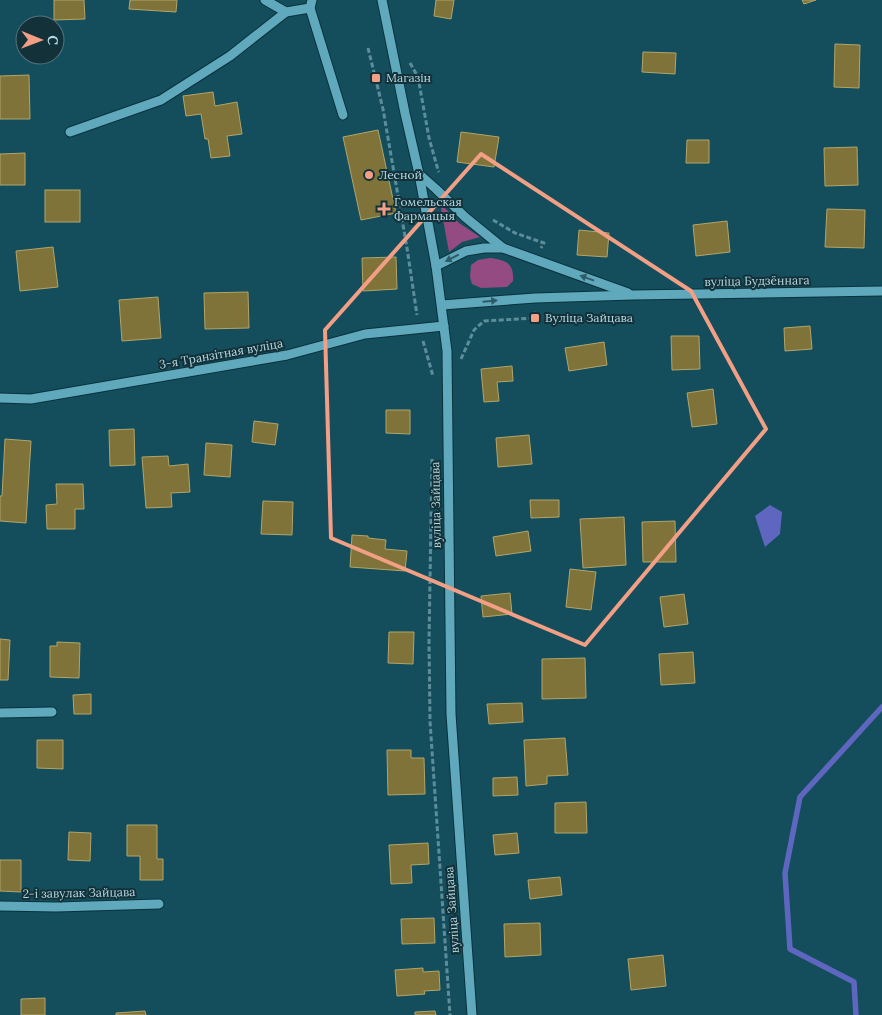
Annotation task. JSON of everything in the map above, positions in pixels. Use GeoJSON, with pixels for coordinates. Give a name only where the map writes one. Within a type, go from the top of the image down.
{"type":"FeatureCollection","features":[{"type":"Feature","properties":{"kind":"street"},"geometry":{"type":"LineString","coordinates":[[265,0],[286,12]]}},
{"type":"Feature","properties":{"kind":"street","name":"вуліца Зайцава"},"geometry":{"type":"LineString","coordinates":[[382,0],[419,174],[436,266],[447,351],[451,714],[472,1015]]}},
{"type":"Feature","properties":{"kind":"street"},"geometry":{"type":"LineString","coordinates":[[70,132],[161,100],[230,56],[286,12],[311,4],[343,115]]}},
{"type":"Feature","properties":{"kind":"street"},"geometry":{"type":"LineString","coordinates":[[419,174],[465,217],[503,248]]}},
{"type":"Feature","properties":{"kind":"street","name":"вуліца Будзённага"},"geometry":{"type":"LineString","coordinates":[[436,266],[466,251],[484,248],[503,248],[632,295]]}},
{"type":"Feature","properties":{"kind":"street","name":"вуліца Будзённага"},"geometry":{"type":"LineString","coordinates":[[442,305],[535,298],[882,291]]}},
{"type":"Feature","properties":{"kind":"street","name":"3-я Транзітная вуліца"},"geometry":{"type":"LineString","coordinates":[[0,398],[31,399],[287,355],[365,334],[444,326]]}},
{"type":"Feature","properties":{"kind":"street"},"geometry":{"type":"LineString","coordinates":[[0,713],[52,712]]}},
{"type":"Feature","properties":{"kind":"street","name":"2-і завулак Зайцава"},"geometry":{"type":"LineString","coordinates":[[0,906],[56,907],[159,904]]}},
{"type":"Feature","properties":{"kind":"path"},"geometry":{"type":"LineString","coordinates":[[368,48],[385,118],[415,306],[425,353]]}},
{"type":"Feature","properties":{"kind":"path"},"geometry":{"type":"LineString","coordinates":[[418,77],[429,138],[438,170],[443,176]]}},
{"type":"Feature","properties":{"kind":"path"},"geometry":{"type":"LineString","coordinates":[[489,218],[515,232],[544,243]]}},
{"type":"Feature","properties":{"kind":"path"},"geometry":{"type":"LineString","coordinates":[[465,351],[474,330],[484,321],[536,318]]}},
{"type":"Feature","properties":{"kind":"highlighted area"},"geometry":{"type":"Polygon","coordinates":[[[481,154],[691,291],[766,429],[585,645],[331,538],[325,330],[481,154]]]}},
{"type":"Feature","properties":{"kind":"shaded area"},"geometry":{"type":"Polygon","coordinates":[[[440,203],[459,223],[480,237],[462,242],[449,252],[440,203]]]}},
{"type":"Feature","properties":{"kind":"shaded area"},"geometry":{"type":"Polygon","coordinates":[[[490,258],[505,261],[510,266],[513,281],[507,287],[481,288],[472,284],[470,277],[471,265],[478,260],[490,258]]]}},
{"type":"Feature","properties":{"kind":"water"},"geometry":{"type":"Polygon","coordinates":[[[770,505],[782,512],[780,534],[765,547],[755,516],[770,505]]]}},
{"type":"Feature","properties":{"kind":"building"},"geometry":{"type":"Polygon","coordinates":[[[54,0],[84,0],[85,19],[65,20],[65,15],[54,15],[54,0]]]}},
{"type":"Feature","properties":{"kind":"building"},"geometry":{"type":"Polygon","coordinates":[[[130,0],[177,0],[176,12],[129,9],[130,0]]]}},
{"type":"Feature","properties":{"kind":"building"},"geometry":{"type":"Polygon","coordinates":[[[436,0],[454,0],[451,19],[434,16],[436,0]]]}},
{"type":"Feature","properties":{"kind":"building"},"geometry":{"type":"Polygon","coordinates":[[[802,0],[816,0],[804,4],[802,0]]]}},
{"type":"Feature","properties":{"kind":"building"},"geometry":{"type":"Polygon","coordinates":[[[835,44],[860,45],[859,88],[834,87],[835,44]]]}},
{"type":"Feature","properties":{"kind":"building"},"geometry":{"type":"Polygon","coordinates":[[[643,52],[676,53],[675,74],[642,72],[643,52]]]}},
{"type":"Feature","properties":{"kind":"building"},"geometry":{"type":"Polygon","coordinates":[[[29,75],[30,119],[0,119],[0,76],[29,75]]]}},
{"type":"Feature","properties":{"kind":"building"},"geometry":{"type":"Polygon","coordinates":[[[213,92],[215,106],[237,102],[242,134],[227,136],[230,156],[211,158],[208,139],[205,139],[201,114],[186,116],[183,96],[213,92]]]}},
{"type":"Feature","properties":{"kind":"building","name":"Лесной"},"geometry":{"type":"Polygon","coordinates":[[[378,130],[396,213],[361,220],[343,137],[378,130]]]}},
{"type":"Feature","properties":{"kind":"building"},"geometry":{"type":"Polygon","coordinates":[[[461,132],[499,137],[494,167],[457,162],[461,132]]]}},
{"type":"Feature","properties":{"kind":"building"},"geometry":{"type":"Polygon","coordinates":[[[687,140],[709,140],[709,163],[686,163],[687,140]]]}},
{"type":"Feature","properties":{"kind":"building"},"geometry":{"type":"Polygon","coordinates":[[[857,147],[858,185],[825,186],[824,148],[857,147]]]}},
{"type":"Feature","properties":{"kind":"building"},"geometry":{"type":"Polygon","coordinates":[[[25,153],[25,185],[0,185],[0,154],[25,153]]]}},
{"type":"Feature","properties":{"kind":"building"},"geometry":{"type":"Polygon","coordinates":[[[45,190],[80,190],[80,222],[45,222],[45,190]]]}},
{"type":"Feature","properties":{"kind":"building"},"geometry":{"type":"Polygon","coordinates":[[[827,209],[865,210],[864,248],[825,247],[827,209]]]}},
{"type":"Feature","properties":{"kind":"building"},"geometry":{"type":"Polygon","coordinates":[[[727,221],[730,252],[696,256],[693,225],[727,221]]]}},
{"type":"Feature","properties":{"kind":"building"},"geometry":{"type":"Polygon","coordinates":[[[579,230],[609,233],[607,257],[577,255],[579,230]]]}},
{"type":"Feature","properties":{"kind":"building"},"geometry":{"type":"Polygon","coordinates":[[[53,247],[58,287],[20,291],[16,251],[53,247]]]}},
{"type":"Feature","properties":{"kind":"building"},"geometry":{"type":"Polygon","coordinates":[[[396,257],[397,289],[363,291],[362,258],[396,257]]]}},
{"type":"Feature","properties":{"kind":"building"},"geometry":{"type":"Polygon","coordinates":[[[248,292],[249,328],[205,329],[204,293],[248,292]]]}},
{"type":"Feature","properties":{"kind":"building"},"geometry":{"type":"Polygon","coordinates":[[[158,297],[161,338],[122,341],[119,300],[158,297]]]}},
{"type":"Feature","properties":{"kind":"building"},"geometry":{"type":"Polygon","coordinates":[[[810,326],[812,349],[785,351],[784,328],[810,326]]]}},
{"type":"Feature","properties":{"kind":"building"},"geometry":{"type":"Polygon","coordinates":[[[671,336],[699,336],[700,369],[672,370],[671,336]]]}},
{"type":"Feature","properties":{"kind":"building"},"geometry":{"type":"Polygon","coordinates":[[[604,342],[607,365],[569,371],[565,348],[604,342]]]}},
{"type":"Feature","properties":{"kind":"building"},"geometry":{"type":"Polygon","coordinates":[[[512,366],[513,381],[497,382],[499,401],[484,402],[481,369],[512,366]]]}},
{"type":"Feature","properties":{"kind":"building"},"geometry":{"type":"Polygon","coordinates":[[[713,389],[717,424],[692,427],[687,393],[713,389]]]}},
{"type":"Feature","properties":{"kind":"building"},"geometry":{"type":"Polygon","coordinates":[[[386,410],[410,410],[410,434],[386,433],[386,410]]]}},
{"type":"Feature","properties":{"kind":"building"},"geometry":{"type":"Polygon","coordinates":[[[254,421],[278,424],[275,445],[252,442],[254,421]]]}},
{"type":"Feature","properties":{"kind":"building"},"geometry":{"type":"Polygon","coordinates":[[[134,429],[135,465],[110,466],[109,430],[134,429]]]}},
{"type":"Feature","properties":{"kind":"building"},"geometry":{"type":"Polygon","coordinates":[[[529,435],[532,464],[498,467],[496,438],[529,435]]]}},
{"type":"Feature","properties":{"kind":"building"},"geometry":{"type":"Polygon","coordinates":[[[5,439],[31,441],[26,523],[0,521],[0,496],[2,496],[5,439]]]}},
{"type":"Feature","properties":{"kind":"building"},"geometry":{"type":"Polygon","coordinates":[[[206,443],[232,445],[230,477],[204,475],[206,443]]]}},
{"type":"Feature","properties":{"kind":"building"},"geometry":{"type":"Polygon","coordinates":[[[168,456],[169,466],[188,464],[190,492],[171,493],[172,507],[146,508],[142,457],[168,456]]]}},
{"type":"Feature","properties":{"kind":"building"},"geometry":{"type":"Polygon","coordinates":[[[56,484],[83,484],[84,509],[75,509],[75,529],[47,529],[46,505],[57,504],[56,484]]]}},
{"type":"Feature","properties":{"kind":"building"},"geometry":{"type":"Polygon","coordinates":[[[530,500],[559,500],[559,517],[531,518],[530,500]]]}},
{"type":"Feature","properties":{"kind":"building"},"geometry":{"type":"Polygon","coordinates":[[[263,501],[293,502],[292,535],[261,534],[263,501]]]}},
{"type":"Feature","properties":{"kind":"building"},"geometry":{"type":"Polygon","coordinates":[[[624,517],[626,565],[583,568],[580,519],[624,517]]]}},
{"type":"Feature","properties":{"kind":"building"},"geometry":{"type":"Polygon","coordinates":[[[675,521],[676,562],[643,562],[642,522],[675,521]]]}},
{"type":"Feature","properties":{"kind":"building"},"geometry":{"type":"Polygon","coordinates":[[[528,531],[531,551],[496,556],[493,537],[528,531]]]}},
{"type":"Feature","properties":{"kind":"building"},"geometry":{"type":"Polygon","coordinates":[[[352,535],[386,540],[385,549],[407,551],[405,571],[350,567],[352,535]]]}},
{"type":"Feature","properties":{"kind":"building"},"geometry":{"type":"Polygon","coordinates":[[[570,569],[596,572],[591,610],[566,607],[570,569]]]}},
{"type":"Feature","properties":{"kind":"building"},"geometry":{"type":"Polygon","coordinates":[[[510,593],[512,614],[483,617],[481,596],[510,593]]]}},
{"type":"Feature","properties":{"kind":"building"},"geometry":{"type":"Polygon","coordinates":[[[684,594],[688,624],[664,627],[660,597],[684,594]]]}},
{"type":"Feature","properties":{"kind":"building"},"geometry":{"type":"Polygon","coordinates":[[[389,632],[414,632],[413,664],[388,663],[389,632]]]}},
{"type":"Feature","properties":{"kind":"building"},"geometry":{"type":"Polygon","coordinates":[[[0,639],[10,640],[8,680],[0,680],[0,639]]]}},
{"type":"Feature","properties":{"kind":"building"},"geometry":{"type":"Polygon","coordinates":[[[57,642],[80,643],[79,678],[50,677],[50,646],[57,646],[57,642]]]}},
{"type":"Feature","properties":{"kind":"building"},"geometry":{"type":"Polygon","coordinates":[[[693,652],[695,683],[661,685],[659,654],[693,652]]]}},
{"type":"Feature","properties":{"kind":"building"},"geometry":{"type":"Polygon","coordinates":[[[585,658],[586,698],[542,699],[542,659],[585,658]]]}},
{"type":"Feature","properties":{"kind":"building"},"geometry":{"type":"Polygon","coordinates":[[[91,694],[91,714],[74,714],[73,695],[91,694]]]}},
{"type":"Feature","properties":{"kind":"building"},"geometry":{"type":"Polygon","coordinates":[[[522,703],[523,722],[489,724],[487,704],[522,703]]]}},
{"type":"Feature","properties":{"kind":"building"},"geometry":{"type":"Polygon","coordinates":[[[565,738],[568,775],[547,776],[547,784],[526,786],[524,740],[565,738]]]}},
{"type":"Feature","properties":{"kind":"building"},"geometry":{"type":"Polygon","coordinates":[[[37,740],[63,740],[63,769],[37,768],[37,740]]]}},
{"type":"Feature","properties":{"kind":"building"},"geometry":{"type":"Polygon","coordinates":[[[387,750],[411,750],[411,758],[424,758],[425,794],[388,795],[387,750]]]}},
{"type":"Feature","properties":{"kind":"building"},"geometry":{"type":"Polygon","coordinates":[[[517,777],[518,795],[493,796],[493,778],[517,777]]]}},
{"type":"Feature","properties":{"kind":"building"},"geometry":{"type":"Polygon","coordinates":[[[586,802],[587,833],[555,833],[555,803],[586,802]]]}},
{"type":"Feature","properties":{"kind":"building"},"geometry":{"type":"Polygon","coordinates":[[[127,825],[157,825],[157,859],[163,859],[163,880],[140,880],[140,856],[127,856],[127,825]]]}},
{"type":"Feature","properties":{"kind":"building"},"geometry":{"type":"Polygon","coordinates":[[[69,832],[91,833],[90,861],[68,860],[69,832]]]}},
{"type":"Feature","properties":{"kind":"building"},"geometry":{"type":"Polygon","coordinates":[[[517,833],[519,853],[495,855],[493,835],[517,833]]]}},
{"type":"Feature","properties":{"kind":"building"},"geometry":{"type":"Polygon","coordinates":[[[428,843],[429,864],[411,865],[412,883],[391,884],[389,845],[428,843]]]}},
{"type":"Feature","properties":{"kind":"building"},"geometry":{"type":"Polygon","coordinates":[[[0,860],[21,860],[21,892],[0,891],[0,860]]]}},
{"type":"Feature","properties":{"kind":"building"},"geometry":{"type":"Polygon","coordinates":[[[560,877],[562,895],[530,899],[528,880],[560,877]]]}},
{"type":"Feature","properties":{"kind":"building"},"geometry":{"type":"Polygon","coordinates":[[[434,918],[435,943],[402,944],[401,919],[434,918]]]}},
{"type":"Feature","properties":{"kind":"building"},"geometry":{"type":"Polygon","coordinates":[[[540,923],[541,955],[505,957],[504,924],[540,923]]]}},
{"type":"Feature","properties":{"kind":"building"},"geometry":{"type":"Polygon","coordinates":[[[663,955],[666,986],[631,990],[628,959],[663,955]]]}},
{"type":"Feature","properties":{"kind":"building"},"geometry":{"type":"Polygon","coordinates":[[[423,968],[423,972],[439,971],[440,990],[424,991],[425,994],[397,996],[395,970],[423,968]]]}},
{"type":"Feature","properties":{"kind":"building"},"geometry":{"type":"Polygon","coordinates":[[[45,998],[45,1015],[21,1015],[21,999],[45,998]]]}},
{"type":"Feature","properties":{"kind":"building"},"geometry":{"type":"Polygon","coordinates":[[[145,1011],[146,1015],[116,1015],[116,1013],[145,1011]]]}},
{"type":"Feature","properties":{"kind":"building"},"geometry":{"type":"Polygon","coordinates":[[[435,1011],[436,1015],[415,1015],[415,1012],[435,1011]]]}},
{"type":"Feature","properties":{"kind":"waterway"},"geometry":{"type":"LineString","coordinates":[[856,1015],[854,982],[790,949],[785,873],[800,797],[882,707]]}},
{"type":"Feature","properties":{"kind":"place","name":"Магазін"},"geometry":{"type":"Point","coordinates":[376,78]}},
{"type":"Feature","properties":{"kind":"place","name":"Лесной"},"geometry":{"type":"Point","coordinates":[369,175]}},
{"type":"Feature","properties":{"kind":"place","name":"Гомельская Фармацыя"},"geometry":{"type":"Point","coordinates":[384,209]}},
{"type":"Feature","properties":{"kind":"place","name":"Вуліца Зайцава"},"geometry":{"type":"Point","coordinates":[535,318]}}]}
